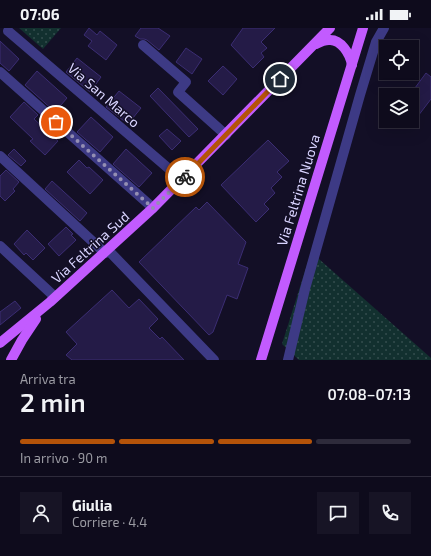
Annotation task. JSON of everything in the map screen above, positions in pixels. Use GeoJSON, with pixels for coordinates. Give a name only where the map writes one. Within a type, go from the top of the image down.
{"type":"FeatureCollection","features":[{"type":"Feature","properties":{"kind":"main road","name":"Via Feltrina Sud"},"geometry":{"type":"LineString","coordinates":[[0,343],[107,252],[182,180],[330,28]]}},
{"type":"Feature","properties":{"kind":"main road","name":"Via Feltrina Nuova"},"geometry":{"type":"LineString","coordinates":[[261,360],[363,28]]}},
{"type":"Feature","properties":{"kind":"main road","name":"Via Feltrina Sud"},"geometry":{"type":"LineString","coordinates":[[313,46],[327,40],[335,41],[348,53],[352,65]]}},
{"type":"Feature","properties":{"kind":"main road","name":"Via Feltrina Sud"},"geometry":{"type":"LineString","coordinates":[[11,360],[27,330],[52,300]]}},
{"type":"Feature","properties":{"kind":"street"},"geometry":{"type":"LineString","coordinates":[[288,360],[305,289],[360,95],[376,42],[384,28]]}},
{"type":"Feature","properties":{"kind":"street","name":"Via San Marco"},"geometry":{"type":"LineString","coordinates":[[8,31],[182,180]]}},
{"type":"Feature","properties":{"kind":"street"},"geometry":{"type":"LineString","coordinates":[[143,45],[186,82],[178,92],[226,135]]}},
{"type":"Feature","properties":{"kind":"street"},"geometry":{"type":"LineString","coordinates":[[0,72],[153,208]]}},
{"type":"Feature","properties":{"kind":"street"},"geometry":{"type":"LineString","coordinates":[[0,156],[107,252],[214,360]]}},
{"type":"Feature","properties":{"kind":"street","name":"Via Feltrina Sud"},"geometry":{"type":"LineString","coordinates":[[0,246],[52,300]]}},
{"type":"Feature","properties":{"kind":"green space"},"geometry":{"type":"Polygon","coordinates":[[[19,28],[61,28],[43,49],[19,28]]]}},
{"type":"Feature","properties":{"kind":"green space"},"geometry":{"type":"Polygon","coordinates":[[[311,252],[431,358],[431,360],[299,360],[282,344],[311,252]]]}},
{"type":"Feature","properties":{"kind":"building"},"geometry":{"type":"Polygon","coordinates":[[[89,28],[97,35],[100,31],[117,45],[106,60],[88,46],[92,41],[84,35],[89,28]]]}},
{"type":"Feature","properties":{"kind":"building"},"geometry":{"type":"Polygon","coordinates":[[[141,28],[158,28],[170,36],[159,50],[147,40],[140,39],[135,36],[141,28]]]}},
{"type":"Feature","properties":{"kind":"building"},"geometry":{"type":"Polygon","coordinates":[[[243,28],[275,28],[261,42],[267,48],[261,53],[264,57],[253,68],[231,45],[243,28]]]}},
{"type":"Feature","properties":{"kind":"building"},"geometry":{"type":"Polygon","coordinates":[[[0,41],[19,59],[9,71],[0,63],[0,41]]]}},
{"type":"Feature","properties":{"kind":"building"},"geometry":{"type":"Polygon","coordinates":[[[186,48],[202,59],[192,74],[176,62],[186,48]]]}},
{"type":"Feature","properties":{"kind":"building"},"geometry":{"type":"Polygon","coordinates":[[[77,58],[101,77],[90,92],[66,72],[77,58]]]}},
{"type":"Feature","properties":{"kind":"building"},"geometry":{"type":"Polygon","coordinates":[[[223,66],[237,79],[223,95],[208,81],[223,66]]]}},
{"type":"Feature","properties":{"kind":"building"},"geometry":{"type":"Polygon","coordinates":[[[37,71],[67,98],[55,112],[25,85],[37,71]]]}},
{"type":"Feature","properties":{"kind":"building"},"geometry":{"type":"Polygon","coordinates":[[[426,73],[431,77],[431,99],[419,115],[419,88],[415,88],[426,73]]]}},
{"type":"Feature","properties":{"kind":"building"},"geometry":{"type":"Polygon","coordinates":[[[158,88],[198,129],[189,137],[150,96],[158,88]]]}},
{"type":"Feature","properties":{"kind":"building"},"geometry":{"type":"Polygon","coordinates":[[[119,91],[141,108],[128,124],[106,107],[119,91]]]}},
{"type":"Feature","properties":{"kind":"building"},"geometry":{"type":"Polygon","coordinates":[[[24,102],[38,115],[34,119],[58,141],[45,155],[30,141],[33,139],[10,117],[24,102]]]}},
{"type":"Feature","properties":{"kind":"building"},"geometry":{"type":"Polygon","coordinates":[[[91,117],[113,137],[100,152],[77,132],[91,117]]]}},
{"type":"Feature","properties":{"kind":"building"},"geometry":{"type":"Polygon","coordinates":[[[167,129],[181,141],[172,150],[159,136],[167,129]]]}},
{"type":"Feature","properties":{"kind":"building"},"geometry":{"type":"Polygon","coordinates":[[[268,140],[289,161],[277,172],[282,177],[271,188],[275,193],[264,204],[269,209],[256,222],[221,185],[268,140]]]}},
{"type":"Feature","properties":{"kind":"building"},"geometry":{"type":"Polygon","coordinates":[[[14,149],[26,161],[21,166],[8,155],[14,149]]]}},
{"type":"Feature","properties":{"kind":"building"},"geometry":{"type":"Polygon","coordinates":[[[126,149],[152,173],[139,187],[113,164],[126,149]]]}},
{"type":"Feature","properties":{"kind":"building"},"geometry":{"type":"Polygon","coordinates":[[[79,160],[103,180],[90,194],[67,172],[79,160]]]}},
{"type":"Feature","properties":{"kind":"building"},"geometry":{"type":"Polygon","coordinates":[[[6,170],[19,182],[13,189],[15,191],[5,201],[0,196],[0,176],[6,170]]]}},
{"type":"Feature","properties":{"kind":"building"},"geometry":{"type":"Polygon","coordinates":[[[52,181],[87,213],[80,221],[45,189],[52,181]]]}},
{"type":"Feature","properties":{"kind":"building"},"geometry":{"type":"Polygon","coordinates":[[[207,202],[246,242],[238,264],[248,268],[237,299],[227,295],[213,332],[209,335],[139,262],[196,207],[199,210],[207,202]]]}},
{"type":"Feature","properties":{"kind":"building"},"geometry":{"type":"Polygon","coordinates":[[[66,227],[73,234],[71,235],[76,240],[59,256],[48,244],[66,227]]]}},
{"type":"Feature","properties":{"kind":"building"},"geometry":{"type":"Polygon","coordinates":[[[27,230],[45,248],[33,260],[26,253],[24,255],[14,244],[27,230]]]}},
{"type":"Feature","properties":{"kind":"building"},"geometry":{"type":"Polygon","coordinates":[[[112,290],[129,308],[139,299],[158,319],[149,328],[160,339],[162,337],[184,360],[72,360],[66,355],[77,344],[66,332],[112,290]]]}},
{"type":"Feature","properties":{"kind":"building"},"geometry":{"type":"Polygon","coordinates":[[[15,301],[21,308],[0,325],[0,312],[15,301]]]}},
{"type":"Feature","properties":{"kind":"way so far"},"geometry":{"type":"LineString","coordinates":[[56,122],[153,208],[185,177]]}},
{"type":"Feature","properties":{"kind":"route"},"geometry":{"type":"LineString","coordinates":[[185,177],[280,79]]}}]}
